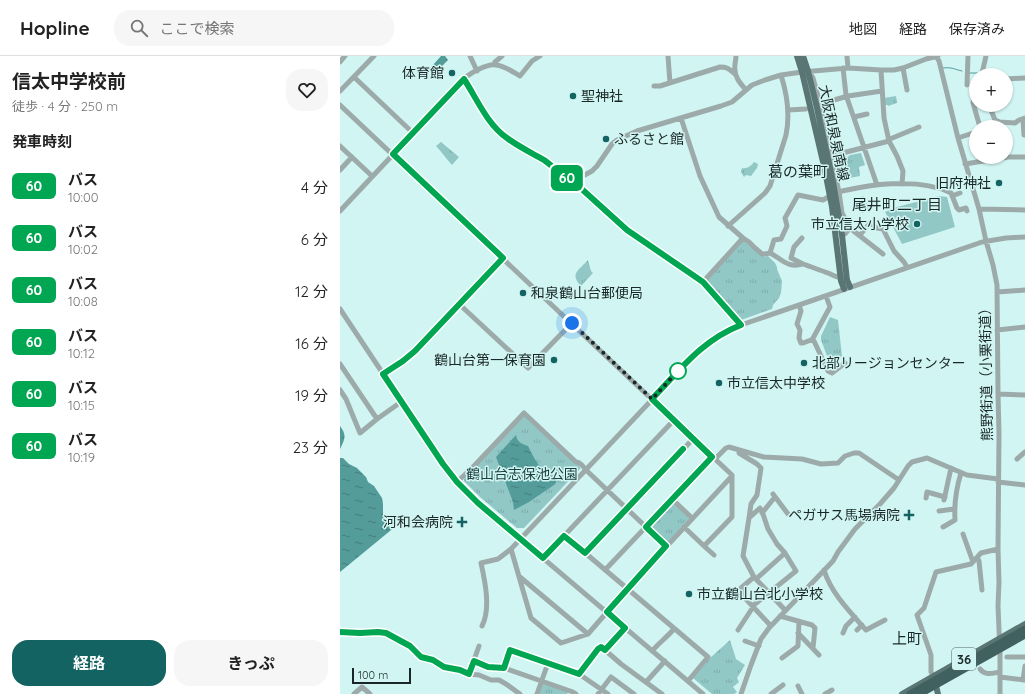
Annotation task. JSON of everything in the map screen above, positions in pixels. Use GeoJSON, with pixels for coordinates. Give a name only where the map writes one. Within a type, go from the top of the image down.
{"type":"FeatureCollection","features":[{"type":"Feature","properties":{"kind":"highway"},"geometry":{"type":"LineString","coordinates":[[910,694],[1025,629]]}},
{"type":"Feature","properties":{"kind":"highway"},"geometry":{"type":"LineString","coordinates":[[920,694],[1025,635]]}},
{"type":"Feature","properties":{"kind":"main road","name":"大阪和泉泉南線"},"geometry":{"type":"LineString","coordinates":[[797,56],[805,72]]}},
{"type":"Feature","properties":{"kind":"main road","name":"大阪和泉泉南線"},"geometry":{"type":"LineString","coordinates":[[803,56],[824,166],[834,194],[842,235],[847,288]]}},
{"type":"Feature","properties":{"kind":"main road","name":"大阪和泉泉南線"},"geometry":{"type":"LineString","coordinates":[[834,194],[835,231],[841,278],[847,288]]}},
{"type":"Feature","properties":{"kind":"main road","name":"36"},"geometry":{"type":"LineString","coordinates":[[902,694],[1025,624]]}},
{"type":"Feature","properties":{"kind":"main road","name":"36"},"geometry":{"type":"LineString","coordinates":[[932,692],[1025,638]]}},
{"type":"Feature","properties":{"kind":"main road"},"geometry":{"type":"LineString","coordinates":[[930,678],[932,692]]}},
{"type":"Feature","properties":{"kind":"street"},"geometry":{"type":"LineString","coordinates":[[340,62],[345,56]]}},
{"type":"Feature","properties":{"kind":"street"},"geometry":{"type":"LineString","coordinates":[[340,91],[374,56]]}},
{"type":"Feature","properties":{"kind":"street"},"geometry":{"type":"LineString","coordinates":[[340,211],[464,79],[470,74],[494,64],[502,56]]}},
{"type":"Feature","properties":{"kind":"street"},"geometry":{"type":"LineString","coordinates":[[494,64],[520,76],[532,61],[540,56]]}},
{"type":"Feature","properties":{"kind":"street"},"geometry":{"type":"LineString","coordinates":[[668,56],[670,83]]}},
{"type":"Feature","properties":{"kind":"street"},"geometry":{"type":"LineString","coordinates":[[736,56],[734,68],[735,74],[738,81],[746,90]]}},
{"type":"Feature","properties":{"kind":"street"},"geometry":{"type":"LineString","coordinates":[[847,56],[847,96],[877,185]]}},
{"type":"Feature","properties":{"kind":"street"},"geometry":{"type":"LineString","coordinates":[[574,182],[592,171],[612,144],[617,140],[637,130],[732,102],[752,85],[758,82],[781,75],[846,68],[894,70],[938,56]]}},
{"type":"Feature","properties":{"kind":"street","name":"熊野街道（小栗街道）"},"geometry":{"type":"LineString","coordinates":[[938,56],[958,138],[979,209],[997,285],[999,441],[998,606],[1000,694]]}},
{"type":"Feature","properties":{"kind":"street"},"geometry":{"type":"LineString","coordinates":[[967,85],[968,56]]}},
{"type":"Feature","properties":{"kind":"street"},"geometry":{"type":"LineString","coordinates":[[983,68],[986,56]]}},
{"type":"Feature","properties":{"kind":"street"},"geometry":{"type":"LineString","coordinates":[[472,57],[477,71]]}},
{"type":"Feature","properties":{"kind":"street"},"geometry":{"type":"LineString","coordinates":[[654,86],[660,86],[720,67],[728,68],[735,74]]}},
{"type":"Feature","properties":{"kind":"street"},"geometry":{"type":"LineString","coordinates":[[903,68],[907,90]]}},
{"type":"Feature","properties":{"kind":"street"},"geometry":{"type":"LineString","coordinates":[[881,70],[884,118],[888,141],[897,156],[903,171],[902,184]]}},
{"type":"Feature","properties":{"kind":"street"},"geometry":{"type":"LineString","coordinates":[[805,72],[813,78],[820,104],[831,156],[834,194],[842,213],[850,228],[883,254]]}},
{"type":"Feature","properties":{"kind":"street"},"geometry":{"type":"LineString","coordinates":[[728,226],[765,193],[770,186],[788,128],[788,110],[781,75]]}},
{"type":"Feature","properties":{"kind":"street"},"geometry":{"type":"LineString","coordinates":[[354,77],[413,133]]}},
{"type":"Feature","properties":{"kind":"street"},"geometry":{"type":"LineString","coordinates":[[1013,79],[1025,78]]}},
{"type":"Feature","properties":{"kind":"street"},"geometry":{"type":"LineString","coordinates":[[464,79],[490,121],[500,133],[546,162],[574,182],[627,230],[703,282],[741,325]]}},
{"type":"Feature","properties":{"kind":"street"},"geometry":{"type":"LineString","coordinates":[[820,104],[847,96],[882,91]]}},
{"type":"Feature","properties":{"kind":"street"},"geometry":{"type":"LineString","coordinates":[[340,105],[732,475],[732,517],[704,546]]}},
{"type":"Feature","properties":{"kind":"street"},"geometry":{"type":"LineString","coordinates":[[788,110],[806,109]]}},
{"type":"Feature","properties":{"kind":"street"},"geometry":{"type":"LineString","coordinates":[[992,112],[995,120],[1000,122],[1015,123],[1024,119],[1025,135]]}},
{"type":"Feature","properties":{"kind":"street"},"geometry":{"type":"LineString","coordinates":[[854,117],[866,114]]}},
{"type":"Feature","properties":{"kind":"street"},"geometry":{"type":"LineString","coordinates":[[681,118],[700,176],[719,217],[762,254],[770,253],[790,265],[798,266],[802,264]]}},
{"type":"Feature","properties":{"kind":"street"},"geometry":{"type":"LineString","coordinates":[[831,156],[888,141],[919,127]]}},
{"type":"Feature","properties":{"kind":"street"},"geometry":{"type":"LineString","coordinates":[[958,138],[969,134]]}},
{"type":"Feature","properties":{"kind":"street"},"geometry":{"type":"LineString","coordinates":[[340,146],[372,176]]}},
{"type":"Feature","properties":{"kind":"street"},"geometry":{"type":"LineString","coordinates":[[340,170],[352,157]]}},
{"type":"Feature","properties":{"kind":"street"},"geometry":{"type":"LineString","coordinates":[[1013,157],[1025,158]]}},
{"type":"Feature","properties":{"kind":"street"},"geometry":{"type":"LineString","coordinates":[[965,164],[969,163]]}},
{"type":"Feature","properties":{"kind":"street"},"geometry":{"type":"LineString","coordinates":[[770,253],[774,240],[781,239],[787,226],[785,218],[798,196],[823,200],[834,194],[877,185],[927,185],[947,190],[951,194],[956,208],[959,210],[966,208],[967,211]]}},
{"type":"Feature","properties":{"kind":"street"},"geometry":{"type":"LineString","coordinates":[[952,196],[960,194]]}},
{"type":"Feature","properties":{"kind":"street"},"geometry":{"type":"LineString","coordinates":[[979,209],[1025,210]]}},
{"type":"Feature","properties":{"kind":"street"},"geometry":{"type":"LineString","coordinates":[[860,235],[870,222],[877,228],[883,229],[894,251],[907,267]]}},
{"type":"Feature","properties":{"kind":"street"},"geometry":{"type":"LineString","coordinates":[[842,235],[845,234],[850,228]]}},
{"type":"Feature","properties":{"kind":"street"},"geometry":{"type":"LineString","coordinates":[[482,626],[485,621],[487,602],[482,563],[498,558],[511,549],[704,345],[717,336],[741,325],[907,267],[986,241],[1025,237]]}},
{"type":"Feature","properties":{"kind":"street"},"geometry":{"type":"LineString","coordinates":[[703,282],[743,238]]}},
{"type":"Feature","properties":{"kind":"street"},"geometry":{"type":"LineString","coordinates":[[802,238],[794,247],[791,258],[802,264],[841,278]]}},
{"type":"Feature","properties":{"kind":"street"},"geometry":{"type":"LineString","coordinates":[[383,374],[409,356],[503,258]]}},
{"type":"Feature","properties":{"kind":"street"},"geometry":{"type":"LineString","coordinates":[[997,292],[1025,290]]}},
{"type":"Feature","properties":{"kind":"street"},"geometry":{"type":"LineString","coordinates":[[799,305],[801,311],[797,324],[800,330],[799,338],[801,343],[803,343],[812,340],[830,307],[826,296]]}},
{"type":"Feature","properties":{"kind":"street"},"geometry":{"type":"LineString","coordinates":[[459,304],[528,368],[572,323]]}},
{"type":"Feature","properties":{"kind":"street"},"geometry":{"type":"LineString","coordinates":[[340,309],[342,318],[383,374],[443,464],[457,482],[520,539],[703,694]]}},
{"type":"Feature","properties":{"kind":"street"},"geometry":{"type":"LineString","coordinates":[[997,330],[1025,328]]}},
{"type":"Feature","properties":{"kind":"street"},"geometry":{"type":"LineString","coordinates":[[812,340],[815,342],[830,373],[845,363]]}},
{"type":"Feature","properties":{"kind":"street"},"geometry":{"type":"LineString","coordinates":[[340,364],[377,418]]}},
{"type":"Feature","properties":{"kind":"street"},"geometry":{"type":"LineString","coordinates":[[340,390],[346,399],[360,433],[377,418],[401,402]]}},
{"type":"Feature","properties":{"kind":"street"},"geometry":{"type":"LineString","coordinates":[[998,394],[1025,395]]}},
{"type":"Feature","properties":{"kind":"street"},"geometry":{"type":"LineString","coordinates":[[457,482],[524,413],[576,462],[579,462],[666,546]]}},
{"type":"Feature","properties":{"kind":"street"},"geometry":{"type":"LineString","coordinates":[[543,558],[674,420]]}},
{"type":"Feature","properties":{"kind":"street"},"geometry":{"type":"LineString","coordinates":[[585,553],[693,439]]}},
{"type":"Feature","properties":{"kind":"street"},"geometry":{"type":"LineString","coordinates":[[605,570],[672,499],[714,458],[729,447],[764,457],[796,458],[821,464],[838,463],[845,456],[859,453],[899,480]]}},
{"type":"Feature","properties":{"kind":"street"},"geometry":{"type":"LineString","coordinates":[[739,450],[739,453],[761,468],[757,495],[751,504],[743,556],[755,578],[785,610]]}},
{"type":"Feature","properties":{"kind":"street"},"geometry":{"type":"LineString","coordinates":[[1017,459],[1025,452]]}},
{"type":"Feature","properties":{"kind":"street"},"geometry":{"type":"LineString","coordinates":[[742,694],[761,640],[771,626],[833,561],[855,529],[894,488],[912,462],[927,458],[967,475],[1025,486]]}},
{"type":"Feature","properties":{"kind":"street"},"geometry":{"type":"LineString","coordinates":[[926,498],[927,492],[945,498],[951,468]]}},
{"type":"Feature","properties":{"kind":"street"},"geometry":{"type":"LineString","coordinates":[[942,527],[955,520],[954,509],[956,488],[961,473]]}},
{"type":"Feature","properties":{"kind":"street"},"geometry":{"type":"LineString","coordinates":[[511,549],[531,618],[561,643],[588,634],[666,546],[732,476]]}},
{"type":"Feature","properties":{"kind":"street"},"geometry":{"type":"LineString","coordinates":[[762,513],[774,496],[788,514]]}},
{"type":"Feature","properties":{"kind":"street"},"geometry":{"type":"LineString","coordinates":[[672,499],[692,518]]}},
{"type":"Feature","properties":{"kind":"street"},"geometry":{"type":"LineString","coordinates":[[738,630],[755,604],[796,571],[768,530],[760,508],[749,518]]}},
{"type":"Feature","properties":{"kind":"street"},"geometry":{"type":"LineString","coordinates":[[939,511],[954,509]]}},
{"type":"Feature","properties":{"kind":"street"},"geometry":{"type":"LineString","coordinates":[[684,527],[714,556]]}},
{"type":"Feature","properties":{"kind":"street"},"geometry":{"type":"LineString","coordinates":[[963,534],[975,560],[979,561],[982,590]]}},
{"type":"Feature","properties":{"kind":"street"},"geometry":{"type":"LineString","coordinates":[[564,536],[708,657],[688,681]]}},
{"type":"Feature","properties":{"kind":"street"},"geometry":{"type":"LineString","coordinates":[[930,678],[932,672],[931,655],[917,615],[924,608],[936,572],[971,564],[981,553],[998,549]]}},
{"type":"Feature","properties":{"kind":"street"},"geometry":{"type":"LineString","coordinates":[[771,626],[752,608],[744,597],[741,588],[785,553]]}},
{"type":"Feature","properties":{"kind":"street"},"geometry":{"type":"LineString","coordinates":[[824,570],[826,577],[834,590],[866,630],[885,620]]}},
{"type":"Feature","properties":{"kind":"street"},"geometry":{"type":"LineString","coordinates":[[519,576],[588,634]]}},
{"type":"Feature","properties":{"kind":"street"},"geometry":{"type":"LineString","coordinates":[[780,616],[812,625],[815,628],[813,648]]}},
{"type":"Feature","properties":{"kind":"street"},"geometry":{"type":"LineString","coordinates":[[843,633],[846,626],[855,617]]}},
{"type":"Feature","properties":{"kind":"street"},"geometry":{"type":"LineString","coordinates":[[782,658],[798,646],[799,622]]}},
{"type":"Feature","properties":{"kind":"street"},"geometry":{"type":"LineString","coordinates":[[857,630],[862,625]]}},
{"type":"Feature","properties":{"kind":"street"},"geometry":{"type":"LineString","coordinates":[[605,650],[625,628]]}},
{"type":"Feature","properties":{"kind":"street"},"geometry":{"type":"LineString","coordinates":[[652,651],[674,629]]}},
{"type":"Feature","properties":{"kind":"street"},"geometry":{"type":"LineString","coordinates":[[340,632],[386,633],[410,646],[421,657],[433,660],[444,667],[460,670],[469,674],[479,674],[491,680],[499,680],[518,693]]}},
{"type":"Feature","properties":{"kind":"street"},"geometry":{"type":"LineString","coordinates":[[798,633],[819,655]]}},
{"type":"Feature","properties":{"kind":"street"},"geometry":{"type":"LineString","coordinates":[[745,640],[759,646]]}},
{"type":"Feature","properties":{"kind":"street"},"geometry":{"type":"LineString","coordinates":[[469,674],[479,646]]}},
{"type":"Feature","properties":{"kind":"street"},"geometry":{"type":"LineString","coordinates":[[579,674],[601,647],[621,664],[662,694]]}},
{"type":"Feature","properties":{"kind":"street"},"geometry":{"type":"LineString","coordinates":[[504,668],[510,650],[579,674],[600,692],[608,694]]}},
{"type":"Feature","properties":{"kind":"street"},"geometry":{"type":"LineString","coordinates":[[1007,657],[1025,657]]}},
{"type":"Feature","properties":{"kind":"street"},"geometry":{"type":"LineString","coordinates":[[474,661],[488,667],[504,668],[576,694]]}},
{"type":"Feature","properties":{"kind":"street"},"geometry":{"type":"LineString","coordinates":[[646,682],[665,661]]}},
{"type":"Feature","properties":{"kind":"street"},"geometry":{"type":"LineString","coordinates":[[537,694],[548,663]]}},
{"type":"Feature","properties":{"kind":"street"},"geometry":{"type":"LineString","coordinates":[[980,669],[985,674],[1000,674],[1024,680],[1025,666]]}},
{"type":"Feature","properties":{"kind":"street"},"geometry":{"type":"LineString","coordinates":[[600,692],[610,677],[634,694]]}},
{"type":"Feature","properties":{"kind":"street"},"geometry":{"type":"LineString","coordinates":[[771,694],[783,685]]}},
{"type":"Feature","properties":{"kind":"street"},"geometry":{"type":"LineString","coordinates":[[798,686],[802,694]]}},
{"type":"Feature","properties":{"kind":"street"},"geometry":{"type":"LineString","coordinates":[[354,694],[362,687],[370,694]]}},
{"type":"Feature","properties":{"kind":"street"},"geometry":{"type":"LineString","coordinates":[[825,694],[832,690]]}},
{"type":"Feature","properties":{"kind":"green space"},"geometry":{"type":"Polygon","coordinates":[[[896,96],[897,103],[888,106],[885,105],[884,98],[896,96]]]}},
{"type":"Feature","properties":{"kind":"green space"},"geometry":{"type":"Polygon","coordinates":[[[441,142],[459,157],[452,165],[436,146],[441,142]]]}},
{"type":"Feature","properties":{"kind":"green space"},"geometry":{"type":"Polygon","coordinates":[[[861,153],[865,165],[859,167],[860,176],[849,178],[845,159],[850,155],[861,153]]]}},
{"type":"Feature","properties":{"kind":"green space"},"geometry":{"type":"Polygon","coordinates":[[[754,162],[758,164],[757,168],[751,176],[746,175],[744,177],[741,172],[742,168],[749,167],[754,162]]]}},
{"type":"Feature","properties":{"kind":"green space"},"geometry":{"type":"Polygon","coordinates":[[[939,196],[947,197],[955,227],[902,244],[885,212],[897,207],[939,196]]]}},
{"type":"Feature","properties":{"kind":"green space"},"geometry":{"type":"Polygon","coordinates":[[[744,240],[760,254],[766,257],[767,255],[775,263],[782,281],[781,293],[772,309],[741,320],[706,283],[706,281],[744,240]]]}},
{"type":"Feature","properties":{"kind":"green space"},"geometry":{"type":"Polygon","coordinates":[[[588,260],[593,273],[581,286],[577,282],[576,275],[579,269],[588,260]]]}},
{"type":"Feature","properties":{"kind":"green space"},"geometry":{"type":"Polygon","coordinates":[[[830,317],[838,320],[842,356],[836,361],[834,358],[830,359],[828,355],[827,356],[821,340],[821,336],[830,317]]]}},
{"type":"Feature","properties":{"kind":"green space","name":"鶴山台志保池公園"},"geometry":{"type":"Polygon","coordinates":[[[523,416],[525,416],[580,467],[580,469],[524,528],[517,528],[480,497],[464,481],[464,479],[523,416]]]}},
{"type":"Feature","properties":{"kind":"green space"},"geometry":{"type":"Polygon","coordinates":[[[672,503],[674,503],[689,519],[667,543],[664,543],[649,527],[672,503]]]}},
{"type":"Feature","properties":{"kind":"green space"},"geometry":{"type":"Polygon","coordinates":[[[730,640],[736,659],[745,665],[737,678],[739,682],[733,687],[737,692],[734,694],[712,694],[693,678],[710,658],[730,640]]]}},
{"type":"Feature","properties":{"kind":"green space"},"geometry":{"type":"Polygon","coordinates":[[[542,684],[568,692],[567,694],[539,694],[542,684]]]}},
{"type":"Feature","properties":{"kind":"water"},"geometry":{"type":"Polygon","coordinates":[[[441,56],[445,56],[448,60],[438,70],[433,65],[441,56]]]}},
{"type":"Feature","properties":{"kind":"water"},"geometry":{"type":"Polygon","coordinates":[[[863,196],[869,209],[862,213],[856,200],[863,196]]]}},
{"type":"Feature","properties":{"kind":"water"},"geometry":{"type":"Polygon","coordinates":[[[340,426],[344,432],[344,437],[340,449],[340,426]]]}},
{"type":"Feature","properties":{"kind":"water"},"geometry":{"type":"Polygon","coordinates":[[[516,435],[519,441],[528,446],[535,460],[542,469],[555,477],[556,483],[529,502],[514,510],[513,502],[496,457],[516,435]]]}},
{"type":"Feature","properties":{"kind":"water"},"geometry":{"type":"Polygon","coordinates":[[[340,458],[343,458],[349,464],[357,468],[366,477],[368,482],[374,486],[382,498],[383,516],[388,522],[396,526],[340,572],[340,458]]]}},
{"type":"Feature","properties":{"kind":"waterway"},"geometry":{"type":"LineString","coordinates":[[942,68],[951,68],[962,71]]}},
{"type":"Feature","properties":{"kind":"bus line","name":"60"},"geometry":{"type":"LineString","coordinates":[[340,632],[386,633],[410,646],[421,657],[433,660],[444,667],[460,670],[469,674],[474,661],[488,667],[504,668],[510,650],[579,674],[598,649],[601,647],[605,650],[625,628],[607,612],[666,546],[646,527],[712,457],[652,399],[704,345],[717,336],[741,325],[703,282],[627,230],[574,182],[532,152],[500,133],[490,121],[464,79],[393,154],[503,258],[415,351],[383,374],[443,464],[457,482],[478,503],[543,558],[564,536],[585,553],[683,449]]}},
{"type":"Feature","properties":{"kind":"place","name":"体育館"},"geometry":{"type":"Point","coordinates":[452,73]}},
{"type":"Feature","properties":{"kind":"place","name":"聖神社"},"geometry":{"type":"Point","coordinates":[573,96]}},
{"type":"Feature","properties":{"kind":"place","name":"ふるさと館"},"geometry":{"type":"Point","coordinates":[606,139]}},
{"type":"Feature","properties":{"kind":"place","name":"旧府神社"},"geometry":{"type":"Point","coordinates":[999,183]}},
{"type":"Feature","properties":{"kind":"place","name":"市立信太小学校"},"geometry":{"type":"Point","coordinates":[917,224]}},
{"type":"Feature","properties":{"kind":"place","name":"和泉鶴山台郵便局"},"geometry":{"type":"Point","coordinates":[523,293]}},
{"type":"Feature","properties":{"kind":"place","name":"鶴山台第一保育園"},"geometry":{"type":"Point","coordinates":[554,360]}},
{"type":"Feature","properties":{"kind":"place","name":"北部リージョンセンター"},"geometry":{"type":"Point","coordinates":[804,363]}},
{"type":"Feature","properties":{"kind":"place","name":"市立信太中学校"},"geometry":{"type":"Point","coordinates":[719,383]}},
{"type":"Feature","properties":{"kind":"place","name":"ペガサス馬場病院"},"geometry":{"type":"Point","coordinates":[909,515]}},
{"type":"Feature","properties":{"kind":"place","name":"河和会病院"},"geometry":{"type":"Point","coordinates":[462,522]}},
{"type":"Feature","properties":{"kind":"place","name":"市立鶴山台北小学校"},"geometry":{"type":"Point","coordinates":[689,594]}},
{"type":"Feature","properties":{"kind":"district","name":"葛の葉町"},"geometry":{"type":"Point","coordinates":[798,171]}},
{"type":"Feature","properties":{"kind":"district","name":"尾井町二丁目"},"geometry":{"type":"Point","coordinates":[897,204]}},
{"type":"Feature","properties":{"kind":"district","name":"上町"},"geometry":{"type":"Point","coordinates":[907,638]}},
{"type":"Feature","properties":{"kind":"route"},"geometry":{"type":"LineString","coordinates":[[572,323],[652,399],[678,371]]}}]}
